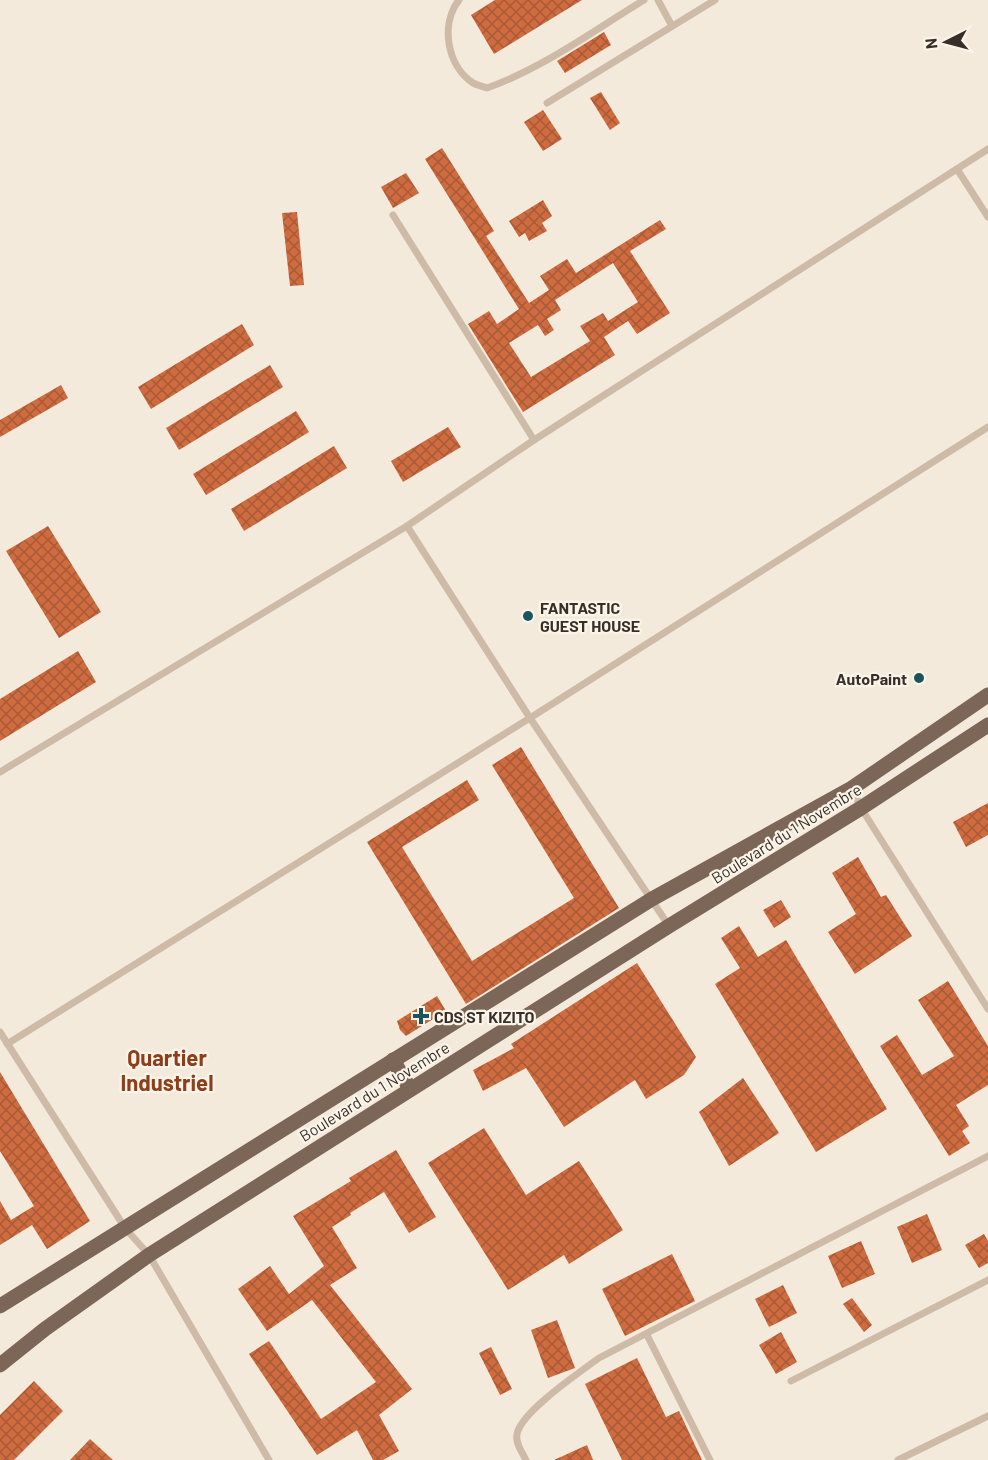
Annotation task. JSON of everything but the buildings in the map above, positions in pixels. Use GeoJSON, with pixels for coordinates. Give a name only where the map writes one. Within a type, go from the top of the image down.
{"type":"FeatureCollection","features":[{"type":"Feature","properties":{"kind":"main road","name":"Boulevard du 1 Novembre"},"geometry":{"type":"LineString","coordinates":[[0,1306],[652,899],[852,788],[988,695]]}},
{"type":"Feature","properties":{"kind":"main road","name":"Boulevard du 1 Novembre"},"geometry":{"type":"LineString","coordinates":[[0,1365],[45,1329],[149,1255],[669,926],[861,808],[988,724]]}},
{"type":"Feature","properties":{"kind":"main road"},"geometry":{"type":"LineString","coordinates":[[393,1060],[410,1089]]}},
{"type":"Feature","properties":{"kind":"lane"},"geometry":{"type":"LineString","coordinates":[[459,0],[448,28],[449,48],[459,68],[472,82],[487,88],[531,69],[644,0]]}},
{"type":"Feature","properties":{"kind":"lane"},"geometry":{"type":"LineString","coordinates":[[658,0],[672,26]]}},
{"type":"Feature","properties":{"kind":"lane"},"geometry":{"type":"LineString","coordinates":[[547,103],[715,0]]}},
{"type":"Feature","properties":{"kind":"lane"},"geometry":{"type":"LineString","coordinates":[[0,772],[407,526],[534,440],[988,149]]}},
{"type":"Feature","properties":{"kind":"lane"},"geometry":{"type":"LineString","coordinates":[[957,168],[988,217]]}},
{"type":"Feature","properties":{"kind":"lane"},"geometry":{"type":"LineString","coordinates":[[393,215],[534,440]]}},
{"type":"Feature","properties":{"kind":"lane"},"geometry":{"type":"LineString","coordinates":[[7,1044],[530,718],[988,427]]}},
{"type":"Feature","properties":{"kind":"lane"},"geometry":{"type":"LineString","coordinates":[[407,526],[530,718],[669,926]]}},
{"type":"Feature","properties":{"kind":"lane"},"geometry":{"type":"LineString","coordinates":[[852,788],[861,808],[988,1009]]}},
{"type":"Feature","properties":{"kind":"lane"},"geometry":{"type":"LineString","coordinates":[[0,1032],[125,1228],[149,1255],[270,1460]]}},
{"type":"Feature","properties":{"kind":"lane"},"geometry":{"type":"LineString","coordinates":[[526,1460],[518,1444],[518,1430],[535,1409],[558,1388],[599,1359],[988,1156]]}},
{"type":"Feature","properties":{"kind":"lane"},"geometry":{"type":"LineString","coordinates":[[791,1381],[988,1280]]}},
{"type":"Feature","properties":{"kind":"lane"},"geometry":{"type":"LineString","coordinates":[[647,1335],[710,1460]]}},
{"type":"Feature","properties":{"kind":"lane"},"geometry":{"type":"LineString","coordinates":[[898,1460],[988,1416]]}},
{"type":"Feature","properties":{"kind":"place","name":"FANTASTIC GUEST HOUSE"},"geometry":{"type":"Point","coordinates":[528,616]}},
{"type":"Feature","properties":{"kind":"place","name":"AutoPaint"},"geometry":{"type":"Point","coordinates":[919,678]}},
{"type":"Feature","properties":{"kind":"place","name":"CDS ST KIZITO"},"geometry":{"type":"Point","coordinates":[421,1016]}},
{"type":"Feature","properties":{"kind":"district","name":"Quartier Industriel"},"geometry":{"type":"Point","coordinates":[167,1070]}}]}
